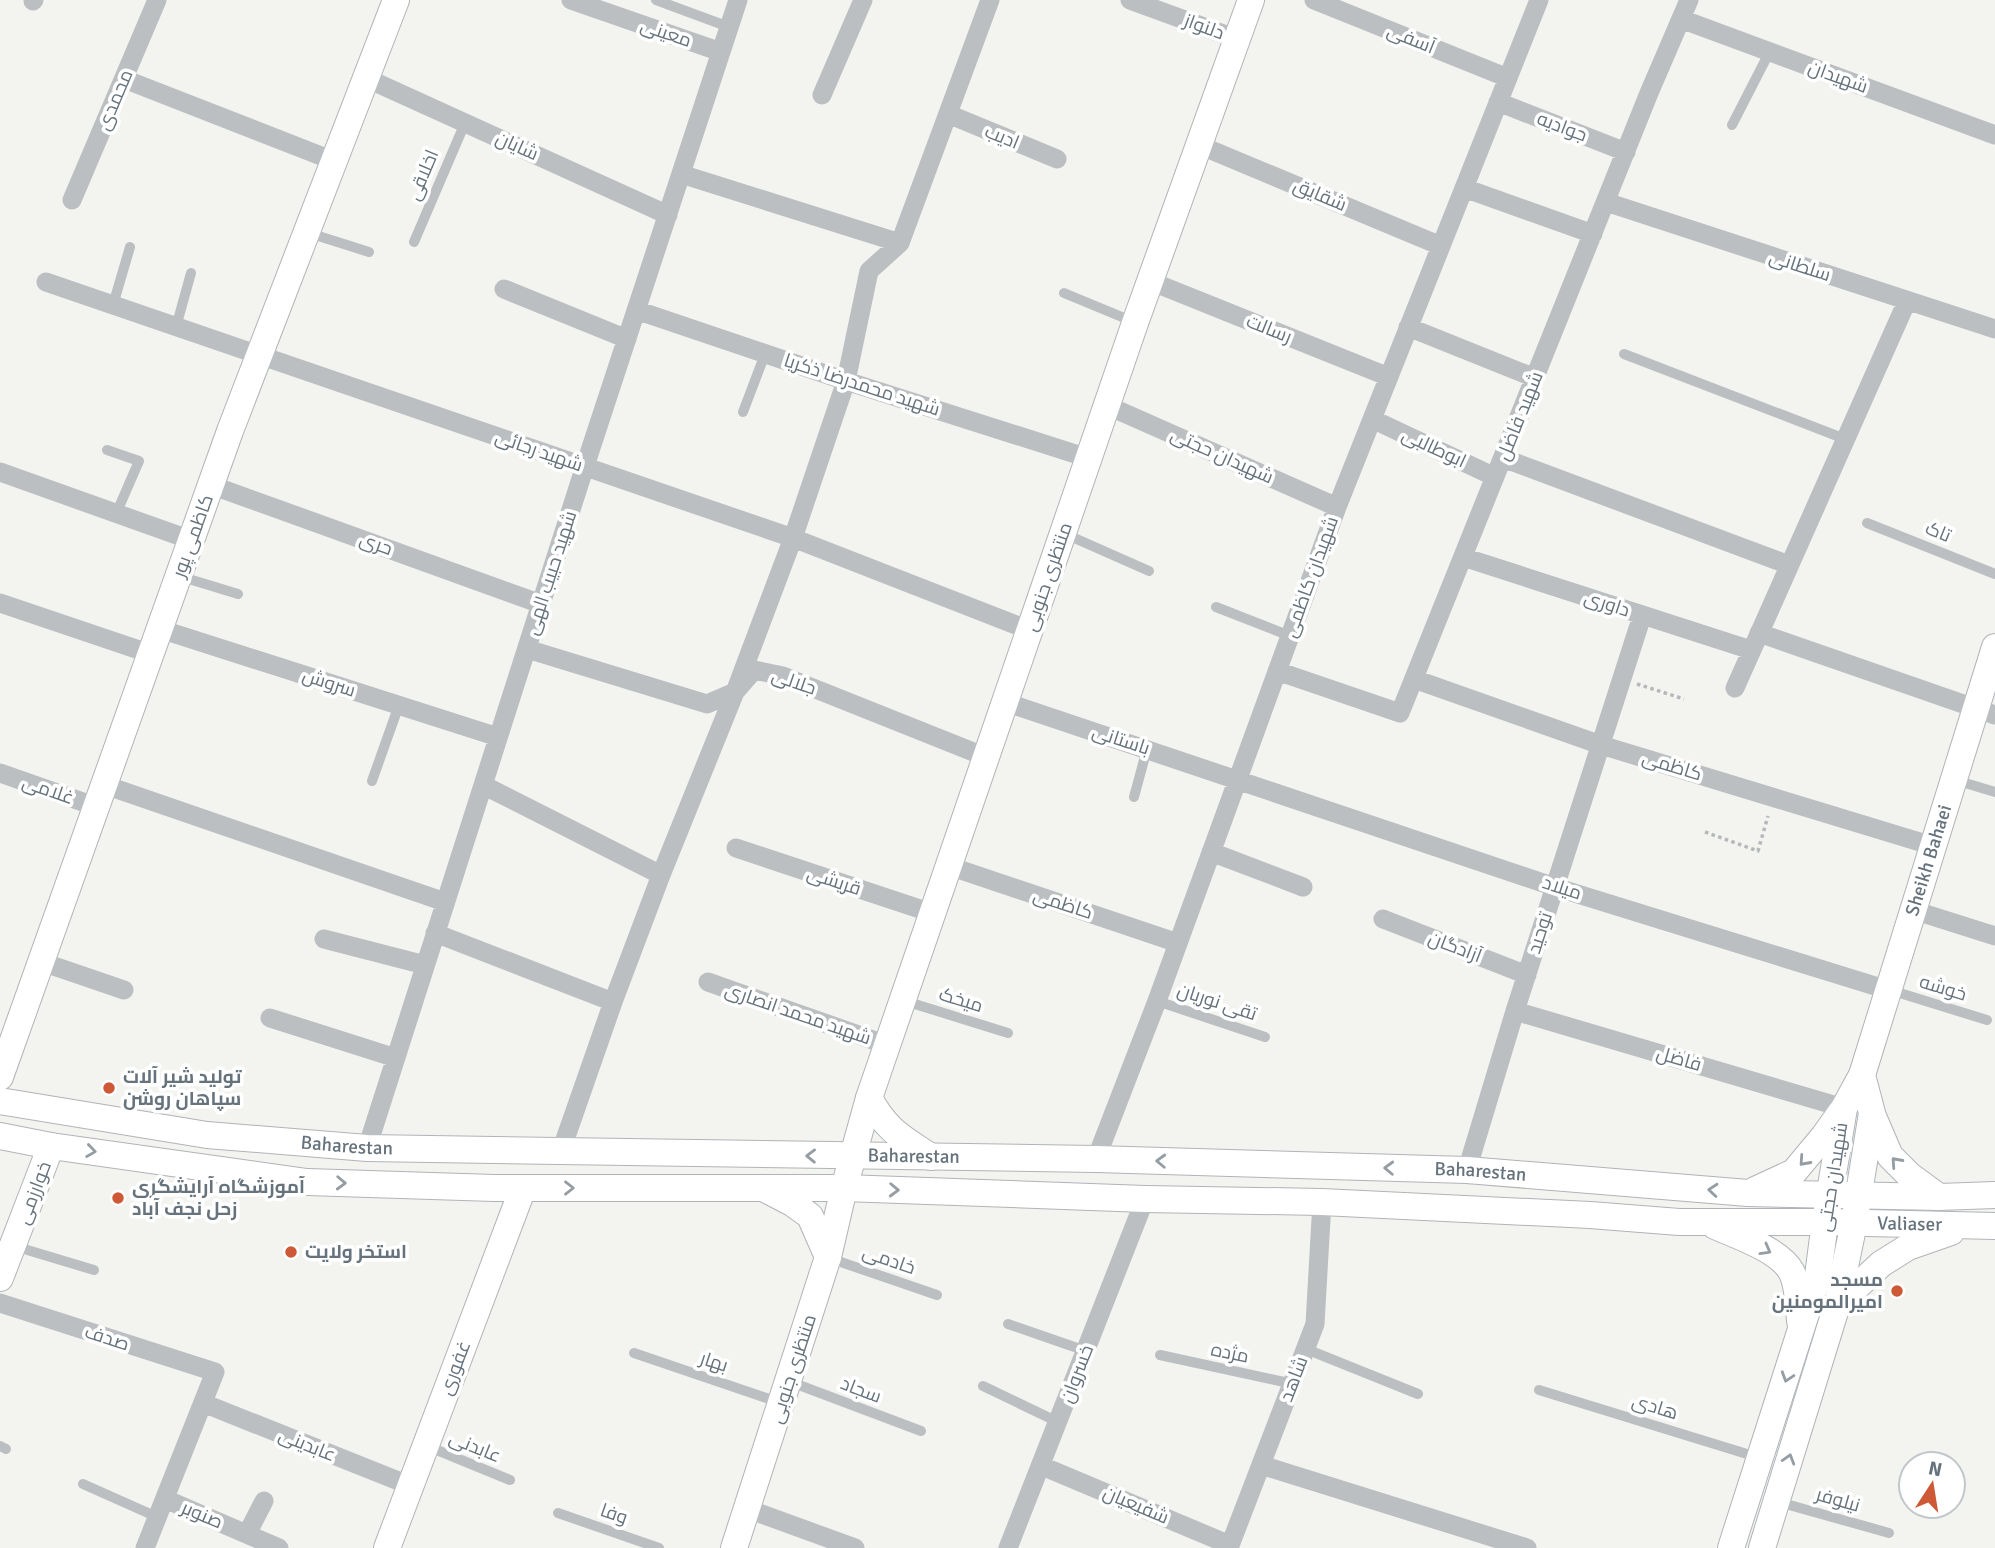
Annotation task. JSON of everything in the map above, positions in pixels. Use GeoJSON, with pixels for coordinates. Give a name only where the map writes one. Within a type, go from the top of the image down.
{"type":"FeatureCollection","features":[{"type":"Feature","properties":{"kind":"main road","name":"کاظمی پور"},"geometry":{"type":"LineString","coordinates":[[0,1077],[211,485],[397,0]]}},
{"type":"Feature","properties":{"kind":"main road","name":"منتظری جنوبی"},"geometry":{"type":"LineString","coordinates":[[734,1548],[828,1258],[869,1098],[1088,458],[1251,0]]}},
{"type":"Feature","properties":{"kind":"main road","name":"Sheikh Bahaei"},"geometry":{"type":"LineString","coordinates":[[1862,1075],[1954,780],[1985,712],[1995,647]]}},
{"type":"Feature","properties":{"kind":"main road","name":"شهیدان حجتی"},"geometry":{"type":"LineString","coordinates":[[1731,1548],[1818,1276],[1844,1108],[1862,1075]]}},
{"type":"Feature","properties":{"kind":"main road","name":"شهیدان حجتی"},"geometry":{"type":"LineString","coordinates":[[1762,1548],[1837,1305],[1872,1113],[1862,1075]]}},
{"type":"Feature","properties":{"kind":"main road"},"geometry":{"type":"LineString","coordinates":[[869,1098],[894,1133],[931,1157]]}},
{"type":"Feature","properties":{"kind":"main road","name":"Baharestan"},"geometry":{"type":"LineString","coordinates":[[0,1101],[207,1135],[368,1148],[1096,1159],[1466,1170],[1748,1193],[1830,1194]]}},
{"type":"Feature","properties":{"kind":"main road"},"geometry":{"type":"LineString","coordinates":[[1748,1193],[1794,1172],[1825,1136],[1844,1108]]}},
{"type":"Feature","properties":{"kind":"main road"},"geometry":{"type":"LineString","coordinates":[[1872,1113],[1890,1156],[1909,1175],[1939,1197]]}},
{"type":"Feature","properties":{"kind":"main road","name":"Baharestan"},"geometry":{"type":"LineString","coordinates":[[0,1136],[51,1146],[307,1182],[523,1188],[844,1188],[1145,1199],[1322,1202],[1679,1222],[1825,1222]]}},
{"type":"Feature","properties":{"kind":"main road","name":"خوارزمی"},"geometry":{"type":"LineString","coordinates":[[0,1279],[51,1146]]}},
{"type":"Feature","properties":{"kind":"main road","name":"غفوری"},"geometry":{"type":"LineString","coordinates":[[387,1548],[523,1188]]}},
{"type":"Feature","properties":{"kind":"main road"},"geometry":{"type":"LineString","coordinates":[[766,1189],[810,1216],[828,1258]]}},
{"type":"Feature","properties":{"kind":"main road","name":"Valiaser"},"geometry":{"type":"LineString","coordinates":[[1830,1194],[1939,1197],[1995,1195]]}},
{"type":"Feature","properties":{"kind":"main road"},"geometry":{"type":"LineString","coordinates":[[1679,1222],[1715,1226],[1775,1255],[1792,1272],[1802,1331]]}},
{"type":"Feature","properties":{"kind":"main road","name":"Valiaser"},"geometry":{"type":"LineString","coordinates":[[1825,1222],[1983,1226]]}},
{"type":"Feature","properties":{"kind":"main road"},"geometry":{"type":"LineString","coordinates":[[1837,1305],[1881,1264],[1908,1247],[1983,1226]]}},
{"type":"Feature","properties":{"kind":"street","name":"محمدی"},"geometry":{"type":"LineString","coordinates":[[72,200],[157,0]]}},
{"type":"Feature","properties":{"kind":"street","name":"معینی"},"geometry":{"type":"LineString","coordinates":[[571,0],[721,52]]}},
{"type":"Feature","properties":{"kind":"street","name":"شهید حبیب الهی"},"geometry":{"type":"LineString","coordinates":[[368,1148],[585,466],[738,0]]}},
{"type":"Feature","properties":{"kind":"street"},"geometry":{"type":"LineString","coordinates":[[822,95],[863,0]]}},
{"type":"Feature","properties":{"kind":"street"},"geometry":{"type":"LineString","coordinates":[[561,1152],[613,1002],[793,538],[846,381],[869,271],[900,243],[990,0]]}},
{"type":"Feature","properties":{"kind":"street","name":"دلنواز"},"geometry":{"type":"LineString","coordinates":[[1130,0],[1237,39]]}},
{"type":"Feature","properties":{"kind":"street","name":"آسفی"},"geometry":{"type":"LineString","coordinates":[[1314,0],[1507,78]]}},
{"type":"Feature","properties":{"kind":"street","name":"شهیدان کاظمی"},"geometry":{"type":"LineString","coordinates":[[1096,1159],[1157,1001],[1337,508],[1539,0]]}},
{"type":"Feature","properties":{"kind":"street","name":"شهید فاضل"},"geometry":{"type":"LineString","coordinates":[[1277,671],[1400,713],[1689,0]]}},
{"type":"Feature","properties":{"kind":"street","name":"شهیدان"},"geometry":{"type":"LineString","coordinates":[[1681,19],[1995,135]]}},
{"type":"Feature","properties":{"kind":"street"},"geometry":{"type":"LineString","coordinates":[[124,79],[334,161]]}},
{"type":"Feature","properties":{"kind":"street","name":"شایان"},"geometry":{"type":"LineString","coordinates":[[366,79],[668,215]]}},
{"type":"Feature","properties":{"kind":"street","name":"جوادیه"},"geometry":{"type":"LineString","coordinates":[[1498,103],[1626,152]]}},
{"type":"Feature","properties":{"kind":"street","name":"ادیب"},"geometry":{"type":"LineString","coordinates":[[948,114],[1057,159]]}},
{"type":"Feature","properties":{"kind":"street","name":"شقایق"},"geometry":{"type":"LineString","coordinates":[[1199,145],[1441,246]]}},
{"type":"Feature","properties":{"kind":"street"},"geometry":{"type":"LineString","coordinates":[[681,174],[900,243]]}},
{"type":"Feature","properties":{"kind":"street"},"geometry":{"type":"LineString","coordinates":[[1464,188],[1593,234]]}},
{"type":"Feature","properties":{"kind":"street","name":"سلطانی"},"geometry":{"type":"LineString","coordinates":[[1606,202],[1995,328]]}},
{"type":"Feature","properties":{"kind":"street","name":"رسالت"},"geometry":{"type":"LineString","coordinates":[[1150,281],[1389,377]]}},
{"type":"Feature","properties":{"kind":"street","name":"شهید رجائی"},"geometry":{"type":"LineString","coordinates":[[46,282],[793,538],[1030,630]]}},
{"type":"Feature","properties":{"kind":"street"},"geometry":{"type":"LineString","coordinates":[[505,289],[627,339]]}},
{"type":"Feature","properties":{"kind":"street"},"geometry":{"type":"LineString","coordinates":[[1735,688],[1907,301]]}},
{"type":"Feature","properties":{"kind":"street","name":"شهید محمدرضا ذکریا"},"geometry":{"type":"LineString","coordinates":[[636,310],[846,381],[1088,458]]}},
{"type":"Feature","properties":{"kind":"street"},"geometry":{"type":"LineString","coordinates":[[1408,327],[1535,378]]}},
{"type":"Feature","properties":{"kind":"street","name":"شهیدان حجتی"},"geometry":{"type":"LineString","coordinates":[[1107,405],[1337,508]]}},
{"type":"Feature","properties":{"kind":"street","name":"ابوطالبی"},"geometry":{"type":"LineString","coordinates":[[1372,419],[1495,477]]}},
{"type":"Feature","properties":{"kind":"street"},"geometry":{"type":"LineString","coordinates":[[1503,458],[1789,565]]}},
{"type":"Feature","properties":{"kind":"street"},"geometry":{"type":"LineString","coordinates":[[0,472],[191,540]]}},
{"type":"Feature","properties":{"kind":"street","name":"حری"},"geometry":{"type":"LineString","coordinates":[[211,485],[541,604]]}},
{"type":"Feature","properties":{"kind":"street","name":"داوری"},"geometry":{"type":"LineString","coordinates":[[1463,557],[1642,616],[1755,642],[1985,712]]}},
{"type":"Feature","properties":{"kind":"street"},"geometry":{"type":"LineString","coordinates":[[0,603],[151,654]]}},
{"type":"Feature","properties":{"kind":"street","name":"توحید"},"geometry":{"type":"LineString","coordinates":[[1466,1170],[1642,616]]}},
{"type":"Feature","properties":{"kind":"street","name":"سروش"},"geometry":{"type":"LineString","coordinates":[[160,629],[498,737]]}},
{"type":"Feature","properties":{"kind":"street","name":"جلالی"},"geometry":{"type":"LineString","coordinates":[[527,649],[707,704],[735,692],[754,670],[783,676],[986,757]]}},
{"type":"Feature","properties":{"kind":"street","name":"کاظمی"},"geometry":{"type":"LineString","coordinates":[[1414,679],[1601,744],[1933,846]]}},
{"type":"Feature","properties":{"kind":"street","name":"باستانی"},"geometry":{"type":"LineString","coordinates":[[1005,702],[1238,779]]}},
{"type":"Feature","properties":{"kind":"street","name":"غلامی"},"geometry":{"type":"LineString","coordinates":[[0,773],[101,796],[445,902]]}},
{"type":"Feature","properties":{"kind":"street","name":"میلاد"},"geometry":{"type":"LineString","coordinates":[[1238,779],[1555,887],[1888,990]]}},
{"type":"Feature","properties":{"kind":"street"},"geometry":{"type":"LineString","coordinates":[[483,785],[661,875]]}},
{"type":"Feature","properties":{"kind":"street","name":"قریشی"},"geometry":{"type":"LineString","coordinates":[[736,848],[932,914]]}},
{"type":"Feature","properties":{"kind":"street"},"geometry":{"type":"LineString","coordinates":[[1211,852],[1303,887]]}},
{"type":"Feature","properties":{"kind":"street","name":"کاظمی"},"geometry":{"type":"LineString","coordinates":[[948,866],[1178,943]]}},
{"type":"Feature","properties":{"kind":"street"},"geometry":{"type":"LineString","coordinates":[[1913,910],[1995,936]]}},
{"type":"Feature","properties":{"kind":"street","name":"آزادگان"},"geometry":{"type":"LineString","coordinates":[[1383,919],[1527,975]]}},
{"type":"Feature","properties":{"kind":"street"},"geometry":{"type":"LineString","coordinates":[[435,933],[613,1002]]}},
{"type":"Feature","properties":{"kind":"street"},"geometry":{"type":"LineString","coordinates":[[324,939],[425,965]]}},
{"type":"Feature","properties":{"kind":"street"},"geometry":{"type":"LineString","coordinates":[[42,962],[124,990]]}},
{"type":"Feature","properties":{"kind":"street","name":"شهید محمد انصاری"},"geometry":{"type":"LineString","coordinates":[[708,982],[887,1045]]}},
{"type":"Feature","properties":{"kind":"street","name":"فاضل"},"geometry":{"type":"LineString","coordinates":[[1515,1011],[1844,1108]]}},
{"type":"Feature","properties":{"kind":"street"},"geometry":{"type":"LineString","coordinates":[[270,1018],[396,1058]]}},
{"type":"Feature","properties":{"kind":"street","name":"خسروان"},"geometry":{"type":"LineString","coordinates":[[1008,1548],[1145,1199]]}},
{"type":"Feature","properties":{"kind":"street","name":"شاهد"},"geometry":{"type":"LineString","coordinates":[[1229,1546],[1315,1324],[1322,1202]]}},
{"type":"Feature","properties":{"kind":"street","name":"صدف"},"geometry":{"type":"LineString","coordinates":[[0,1303],[215,1373],[202,1403]]}},
{"type":"Feature","properties":{"kind":"street"},"geometry":{"type":"LineString","coordinates":[[145,1548],[202,1403]]}},
{"type":"Feature","properties":{"kind":"street","name":"عابدینی"},"geometry":{"type":"LineString","coordinates":[[202,1403],[411,1486]]}},
{"type":"Feature","properties":{"kind":"street"},"geometry":{"type":"LineString","coordinates":[[1261,1465],[1527,1548]]}},
{"type":"Feature","properties":{"kind":"street","name":"شفیعیان"},"geometry":{"type":"LineString","coordinates":[[1042,1466],[1229,1546]]}},
{"type":"Feature","properties":{"kind":"street"},"geometry":{"type":"LineString","coordinates":[[247,1534],[264,1501]]}},
{"type":"Feature","properties":{"kind":"street","name":"صنوبر"},"geometry":{"type":"LineString","coordinates":[[161,1508],[247,1534],[279,1548]]}},
{"type":"Feature","properties":{"kind":"street"},"geometry":{"type":"LineString","coordinates":[[748,1509],[855,1548]]}},
{"type":"Feature","properties":{"kind":"lane"},"geometry":{"type":"LineString","coordinates":[[656,0],[729,27]]}},
{"type":"Feature","properties":{"kind":"lane"},"geometry":{"type":"LineString","coordinates":[[1732,125],[1770,51]]}},
{"type":"Feature","properties":{"kind":"lane","name":"اخلاقی"},"geometry":{"type":"LineString","coordinates":[[414,242],[465,123]]}},
{"type":"Feature","properties":{"kind":"lane"},"geometry":{"type":"LineString","coordinates":[[307,232],[369,252]]}},
{"type":"Feature","properties":{"kind":"lane"},"geometry":{"type":"LineString","coordinates":[[113,305],[130,247]]}},
{"type":"Feature","properties":{"kind":"lane"},"geometry":{"type":"LineString","coordinates":[[176,327],[191,273]]}},
{"type":"Feature","properties":{"kind":"lane"},"geometry":{"type":"LineString","coordinates":[[1064,293],[1135,323]]}},
{"type":"Feature","properties":{"kind":"lane"},"geometry":{"type":"LineString","coordinates":[[743,412],[765,354]]}},
{"type":"Feature","properties":{"kind":"lane"},"geometry":{"type":"LineString","coordinates":[[1623,354],[1845,439]]}},
{"type":"Feature","properties":{"kind":"lane"},"geometry":{"type":"LineString","coordinates":[[107,450],[139,461],[116,514]]}},
{"type":"Feature","properties":{"kind":"lane","name":"تاک"},"geometry":{"type":"LineString","coordinates":[[1867,523],[1995,574]]}},
{"type":"Feature","properties":{"kind":"lane"},"geometry":{"type":"LineString","coordinates":[[1063,533],[1149,571]]}},
{"type":"Feature","properties":{"kind":"lane"},"geometry":{"type":"LineString","coordinates":[[179,576],[238,594]]}},
{"type":"Feature","properties":{"kind":"lane"},"geometry":{"type":"LineString","coordinates":[[1216,607],[1290,636]]}},
{"type":"Feature","properties":{"kind":"lane"},"geometry":{"type":"LineString","coordinates":[[372,781],[399,705]]}},
{"type":"Feature","properties":{"kind":"lane"},"geometry":{"type":"LineString","coordinates":[[1134,797],[1147,749]]}},
{"type":"Feature","properties":{"kind":"lane"},"geometry":{"type":"LineString","coordinates":[[1954,780],[1995,792]]}},
{"type":"Feature","properties":{"kind":"lane","name":"خوشه"},"geometry":{"type":"LineString","coordinates":[[1888,990],[1987,1020]]}},
{"type":"Feature","properties":{"kind":"lane","name":"میخک"},"geometry":{"type":"LineString","coordinates":[[903,1000],[1008,1033]]}},
{"type":"Feature","properties":{"kind":"lane","name":"تقی نوریان"},"geometry":{"type":"LineString","coordinates":[[1157,1001],[1265,1037]]}},
{"type":"Feature","properties":{"kind":"lane"},"geometry":{"type":"LineString","coordinates":[[13,1246],[94,1270]]}},
{"type":"Feature","properties":{"kind":"lane","name":"خادمی"},"geometry":{"type":"LineString","coordinates":[[828,1258],[937,1295]]}},
{"type":"Feature","properties":{"kind":"lane"},"geometry":{"type":"LineString","coordinates":[[1008,1324],[1086,1351]]}},
{"type":"Feature","properties":{"kind":"lane"},"geometry":{"type":"LineString","coordinates":[[1306,1349],[1418,1394]]}},
{"type":"Feature","properties":{"kind":"lane","name":"بهار"},"geometry":{"type":"LineString","coordinates":[[634,1353],[785,1392]]}},
{"type":"Feature","properties":{"kind":"lane","name":"مژده"},"geometry":{"type":"LineString","coordinates":[[1160,1355],[1293,1384]]}},
{"type":"Feature","properties":{"kind":"lane"},"geometry":{"type":"LineString","coordinates":[[983,1386],[1058,1422]]}},
{"type":"Feature","properties":{"kind":"lane","name":"هادی"},"geometry":{"type":"LineString","coordinates":[[1539,1390],[1760,1458]]}},
{"type":"Feature","properties":{"kind":"lane","name":"سجاد"},"geometry":{"type":"LineString","coordinates":[[785,1392],[922,1431]]}},
{"type":"Feature","properties":{"kind":"lane","name":"عابدنی"},"geometry":{"type":"LineString","coordinates":[[426,1446],[510,1480]]}},
{"type":"Feature","properties":{"kind":"lane"},"geometry":{"type":"LineString","coordinates":[[83,1484],[161,1508]]}},
{"type":"Feature","properties":{"kind":"lane","name":"نیلوفر"},"geometry":{"type":"LineString","coordinates":[[1776,1501],[1889,1532]]}},
{"type":"Feature","properties":{"kind":"lane","name":"وفا"},"geometry":{"type":"LineString","coordinates":[[558,1513],[659,1548]]}},
{"type":"Feature","properties":{"kind":"path"},"geometry":{"type":"LineString","coordinates":[[1622,679],[1684,699]]}},
{"type":"Feature","properties":{"kind":"path"},"geometry":{"type":"LineString","coordinates":[[1705,832],[1758,852],[1773,797]]}},
{"type":"Feature","properties":{"kind":"place","name":"تولید شیر آلات سپاهان روشن"},"geometry":{"type":"Point","coordinates":[109,1088]}},
{"type":"Feature","properties":{"kind":"place","name":"آموزشگاه آرایشگری زحل نجف آباد"},"geometry":{"type":"Point","coordinates":[118,1198]}},
{"type":"Feature","properties":{"kind":"place","name":"استخر ولایت"},"geometry":{"type":"Point","coordinates":[291,1252]}},
{"type":"Feature","properties":{"kind":"place","name":"مسجد امیرالمومنین"},"geometry":{"type":"Point","coordinates":[1897,1291]}}]}
